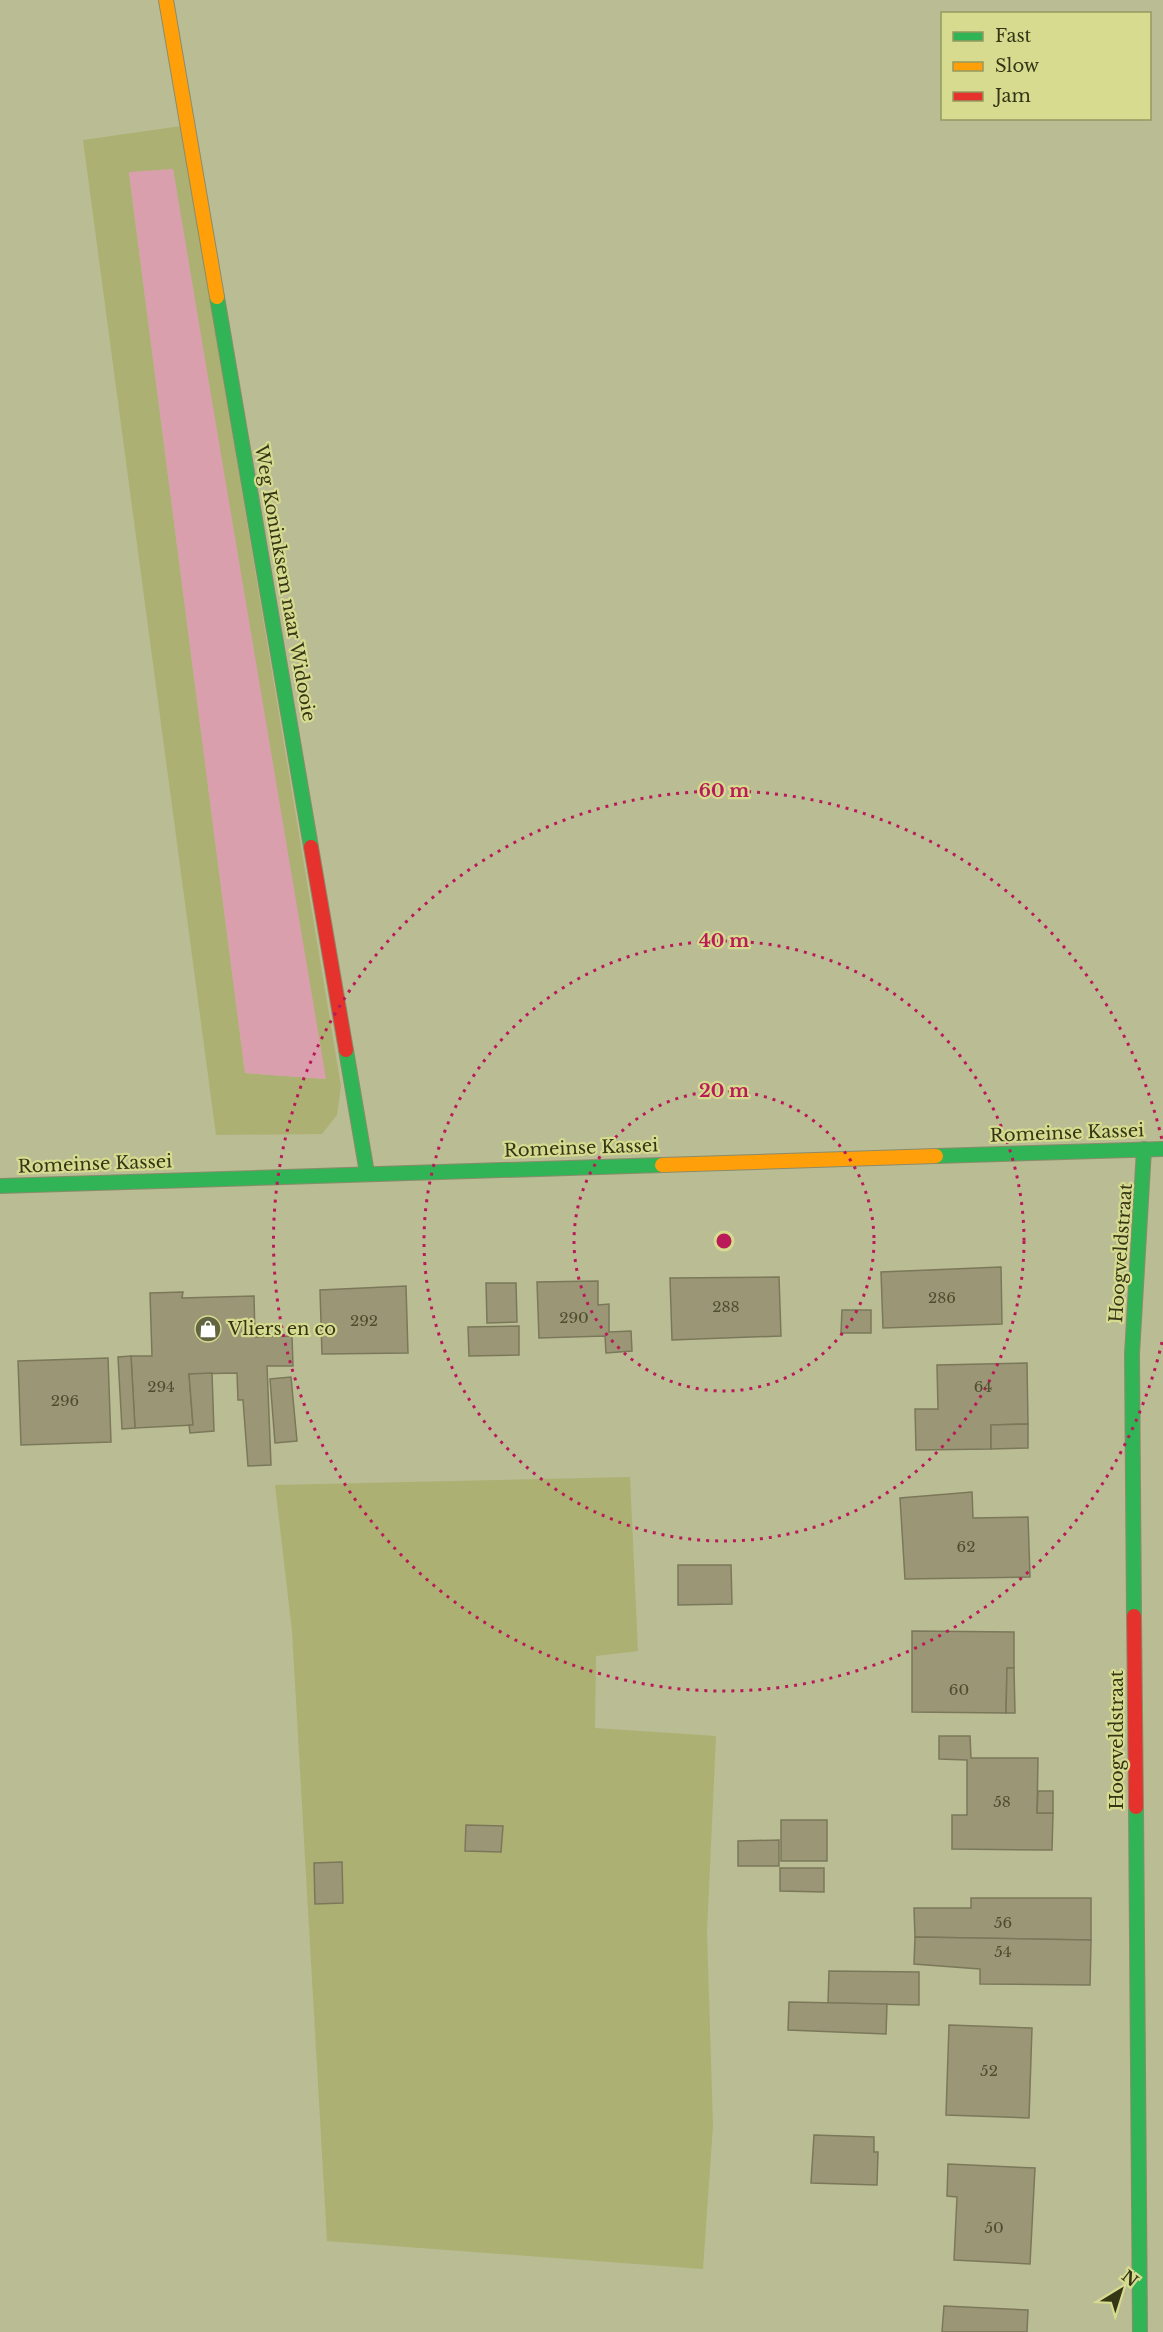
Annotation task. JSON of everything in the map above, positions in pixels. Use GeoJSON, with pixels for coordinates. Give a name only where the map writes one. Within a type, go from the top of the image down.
{"type":"FeatureCollection","features":[{"type":"Feature","properties":{"kind":"street","name":"Weg Koninksem naar Widooie"},"geometry":{"type":"LineString","coordinates":[[166,0],[367,1173]]}},
{"type":"Feature","properties":{"kind":"street","name":"Hoogveldstraat"},"geometry":{"type":"LineString","coordinates":[[1140,2332],[1132,1354],[1144,1149]]}},
{"type":"Feature","properties":{"kind":"street","name":"Romeinse Kassei"},"geometry":{"type":"LineString","coordinates":[[0,1186],[1163,1149]]}},
{"type":"Feature","properties":{"kind":"green space"},"geometry":{"type":"Polygon","coordinates":[[[181,126],[341,1086],[337,1115],[322,1134],[216,1135],[83,140],[181,126]],[[173,170],[129,173],[245,1073],[325,1079],[173,170]]]}},
{"type":"Feature","properties":{"kind":"green space"},"geometry":{"type":"Polygon","coordinates":[[[630,1477],[638,1651],[596,1656],[595,1728],[716,1736],[707,1932],[713,2126],[703,2269],[327,2241],[292,1631],[275,1485],[630,1477]]]}},
{"type":"Feature","properties":{"kind":"shaded area"},"geometry":{"type":"Polygon","coordinates":[[[173,169],[326,1079],[245,1073],[129,172],[173,169]]]}},
{"type":"Feature","properties":{"kind":"building"},"geometry":{"type":"Polygon","coordinates":[[[1001,1267],[1002,1324],[883,1328],[881,1272],[1001,1267]]]}},
{"type":"Feature","properties":{"kind":"building"},"geometry":{"type":"Polygon","coordinates":[[[779,1277],[781,1336],[672,1340],[670,1278],[779,1277]]]}},
{"type":"Feature","properties":{"kind":"building"},"geometry":{"type":"Polygon","coordinates":[[[598,1281],[598,1305],[609,1304],[609,1332],[631,1331],[632,1351],[606,1353],[605,1336],[539,1338],[537,1282],[598,1281]]]}},
{"type":"Feature","properties":{"kind":"building"},"geometry":{"type":"Polygon","coordinates":[[[486,1283],[516,1283],[517,1322],[487,1323],[486,1283]]]}},
{"type":"Feature","properties":{"kind":"building"},"geometry":{"type":"Polygon","coordinates":[[[406,1286],[408,1353],[322,1354],[320,1290],[406,1286]]]}},
{"type":"Feature","properties":{"kind":"building"},"geometry":{"type":"Polygon","coordinates":[[[183,1292],[182,1298],[254,1296],[255,1337],[292,1336],[293,1366],[267,1366],[271,1465],[248,1466],[243,1400],[238,1400],[237,1373],[189,1374],[193,1425],[135,1428],[131,1356],[152,1356],[150,1293],[183,1292]]]}},
{"type":"Feature","properties":{"kind":"building"},"geometry":{"type":"Polygon","coordinates":[[[842,1310],[871,1310],[871,1333],[841,1333],[842,1310]]]}},
{"type":"Feature","properties":{"kind":"building"},"geometry":{"type":"Polygon","coordinates":[[[519,1326],[519,1355],[469,1356],[468,1327],[519,1326]]]}},
{"type":"Feature","properties":{"kind":"building"},"geometry":{"type":"Polygon","coordinates":[[[131,1356],[135,1428],[122,1429],[118,1357],[131,1356]]]}},
{"type":"Feature","properties":{"kind":"building"},"geometry":{"type":"Polygon","coordinates":[[[108,1358],[111,1442],[21,1445],[18,1361],[108,1358]]]}},
{"type":"Feature","properties":{"kind":"building"},"geometry":{"type":"Polygon","coordinates":[[[1027,1363],[1028,1424],[991,1425],[991,1449],[916,1450],[915,1409],[938,1409],[937,1365],[1027,1363]]]}},
{"type":"Feature","properties":{"kind":"building"},"geometry":{"type":"Polygon","coordinates":[[[212,1373],[214,1431],[190,1433],[189,1425],[193,1425],[189,1374],[212,1373]]]}},
{"type":"Feature","properties":{"kind":"building"},"geometry":{"type":"Polygon","coordinates":[[[291,1377],[297,1441],[275,1443],[270,1379],[291,1377]]]}},
{"type":"Feature","properties":{"kind":"building"},"geometry":{"type":"Polygon","coordinates":[[[1028,1424],[1028,1448],[991,1449],[991,1425],[1028,1424]]]}},
{"type":"Feature","properties":{"kind":"building"},"geometry":{"type":"Polygon","coordinates":[[[972,1492],[973,1518],[1028,1517],[1030,1577],[905,1579],[900,1498],[972,1492]]]}},
{"type":"Feature","properties":{"kind":"building"},"geometry":{"type":"Polygon","coordinates":[[[678,1565],[731,1565],[732,1604],[678,1605],[678,1565]]]}},
{"type":"Feature","properties":{"kind":"building"},"geometry":{"type":"Polygon","coordinates":[[[912,1631],[1014,1632],[1014,1668],[1007,1668],[1006,1713],[912,1712],[912,1631]]]}},
{"type":"Feature","properties":{"kind":"building"},"geometry":{"type":"Polygon","coordinates":[[[1007,1668],[1014,1668],[1015,1713],[1006,1713],[1007,1668]]]}},
{"type":"Feature","properties":{"kind":"building"},"geometry":{"type":"Polygon","coordinates":[[[939,1736],[970,1736],[971,1758],[1038,1758],[1037,1813],[1053,1813],[1052,1850],[952,1849],[952,1815],[967,1815],[967,1760],[939,1759],[939,1736]]]}},
{"type":"Feature","properties":{"kind":"building"},"geometry":{"type":"Polygon","coordinates":[[[1038,1791],[1053,1791],[1053,1813],[1037,1813],[1038,1791]]]}},
{"type":"Feature","properties":{"kind":"building"},"geometry":{"type":"Polygon","coordinates":[[[781,1820],[827,1820],[827,1861],[781,1861],[781,1820]]]}},
{"type":"Feature","properties":{"kind":"building"},"geometry":{"type":"Polygon","coordinates":[[[466,1825],[503,1826],[501,1852],[465,1851],[466,1825]]]}},
{"type":"Feature","properties":{"kind":"building"},"geometry":{"type":"Polygon","coordinates":[[[779,1840],[779,1866],[738,1866],[738,1841],[779,1840]]]}},
{"type":"Feature","properties":{"kind":"building"},"geometry":{"type":"Polygon","coordinates":[[[342,1862],[343,1903],[315,1904],[314,1863],[342,1862]]]}},
{"type":"Feature","properties":{"kind":"building"},"geometry":{"type":"Polygon","coordinates":[[[780,1868],[824,1868],[824,1892],[780,1891],[780,1868]]]}},
{"type":"Feature","properties":{"kind":"building"},"geometry":{"type":"Polygon","coordinates":[[[971,1898],[1091,1898],[1091,1940],[915,1937],[914,1908],[971,1908],[971,1898]]]}},
{"type":"Feature","properties":{"kind":"building"},"geometry":{"type":"Polygon","coordinates":[[[915,1937],[1091,1940],[1090,1985],[980,1984],[980,1969],[914,1964],[915,1937]]]}},
{"type":"Feature","properties":{"kind":"building"},"geometry":{"type":"Polygon","coordinates":[[[829,1971],[919,1972],[919,2005],[828,2003],[829,1971]]]}},
{"type":"Feature","properties":{"kind":"building"},"geometry":{"type":"Polygon","coordinates":[[[789,2002],[887,2004],[886,2034],[788,2030],[789,2002]]]}},
{"type":"Feature","properties":{"kind":"building"},"geometry":{"type":"Polygon","coordinates":[[[949,2025],[1032,2028],[1029,2118],[946,2115],[949,2025]]]}},
{"type":"Feature","properties":{"kind":"building"},"geometry":{"type":"Polygon","coordinates":[[[814,2135],[874,2137],[874,2152],[878,2152],[877,2185],[811,2183],[814,2135]]]}},
{"type":"Feature","properties":{"kind":"building"},"geometry":{"type":"Polygon","coordinates":[[[948,2164],[1035,2168],[1030,2264],[954,2260],[957,2197],[947,2196],[948,2164]]]}},
{"type":"Feature","properties":{"kind":"building"},"geometry":{"type":"Polygon","coordinates":[[[944,2306],[1028,2310],[1027,2332],[942,2332],[944,2306]]]}},
{"type":"Feature","properties":{"kind":"traffic: fast"},"geometry":{"type":"LineString","coordinates":[[217,297],[311,847]]}},
{"type":"Feature","properties":{"kind":"traffic: fast"},"geometry":{"type":"LineString","coordinates":[[346,1050],[367,1173]]}},
{"type":"Feature","properties":{"kind":"traffic: fast"},"geometry":{"type":"LineString","coordinates":[[1134,1616],[1132,1354],[1144,1149]]}},
{"type":"Feature","properties":{"kind":"traffic: fast"},"geometry":{"type":"LineString","coordinates":[[936,1156],[1163,1149]]}},
{"type":"Feature","properties":{"kind":"traffic: fast"},"geometry":{"type":"LineString","coordinates":[[0,1186],[662,1165]]}},
{"type":"Feature","properties":{"kind":"traffic: fast"},"geometry":{"type":"LineString","coordinates":[[1136,1807],[1140,2332]]}},
{"type":"Feature","properties":{"kind":"traffic: slow"},"geometry":{"type":"LineString","coordinates":[[166,0],[217,297]]}},
{"type":"Feature","properties":{"kind":"traffic: slow"},"geometry":{"type":"LineString","coordinates":[[662,1165],[936,1156]]}},
{"type":"Feature","properties":{"kind":"traffic: jam"},"geometry":{"type":"LineString","coordinates":[[311,847],[346,1050]]}},
{"type":"Feature","properties":{"kind":"traffic: jam"},"geometry":{"type":"LineString","coordinates":[[1134,1616],[1136,1807]]}},
{"type":"Feature","properties":{"kind":"place","name":"Vliers en co"},"geometry":{"type":"Point","coordinates":[208,1329]}}]}
